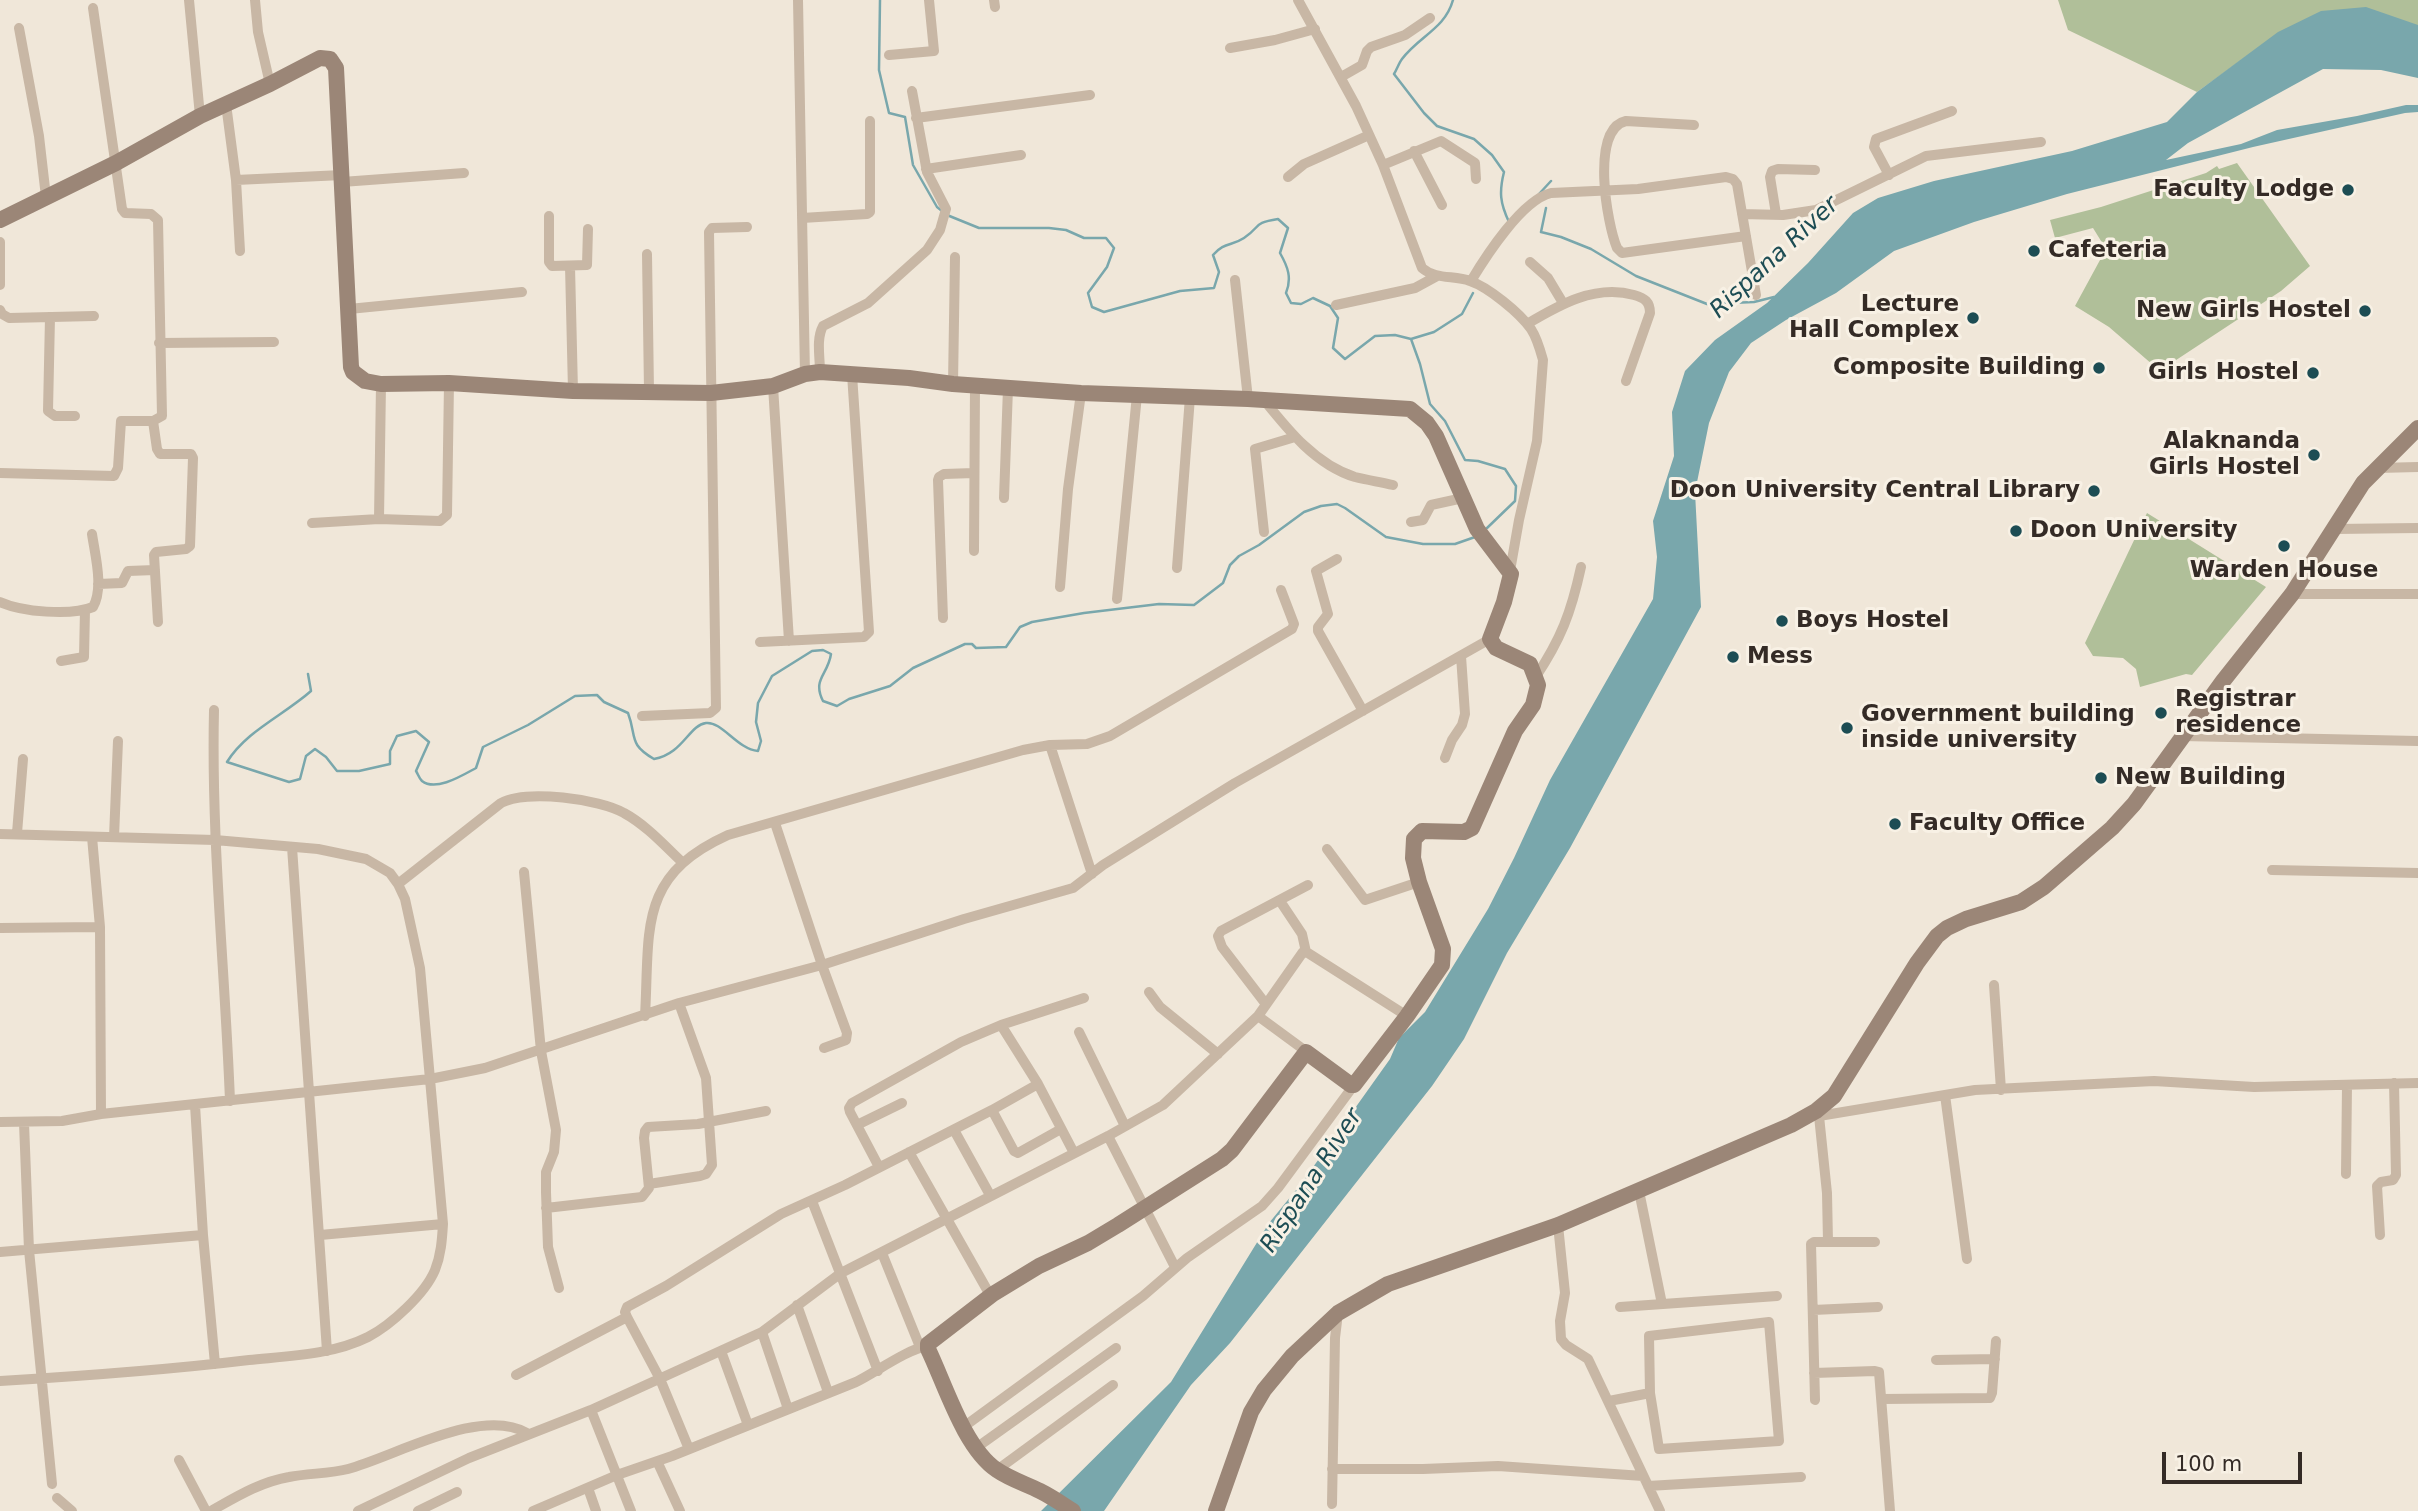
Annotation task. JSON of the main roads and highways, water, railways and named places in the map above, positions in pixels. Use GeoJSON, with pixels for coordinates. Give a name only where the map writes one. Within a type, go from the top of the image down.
{"type":"FeatureCollection","features":[{"type":"Feature","properties":{"kind":"main road"},"geometry":{"type":"LineString","coordinates":[[0,220],[116,163],[200,116],[320,58],[333,61],[336,68],[351,367],[365,382],[449,383],[573,391],[711,393],[773,386],[813,373],[852,373],[975,386],[1081,393],[1256,399],[1410,409],[1427,423],[1436,436],[1476,529],[1510,571],[1511,578],[1504,602],[1490,639],[1496,648],[1530,664],[1538,685],[1533,705],[1515,732],[1472,828],[1464,832],[1427,830],[1416,835],[1413,858],[1444,957],[1439,970],[1354,1085],[1307,1052],[1232,1150],[1214,1165],[1088,1243],[1026,1273],[990,1296],[924,1347],[962,1428],[976,1448],[997,1470],[1073,1511]]}},
{"type":"Feature","properties":{"kind":"main road"},"geometry":{"type":"LineString","coordinates":[[1216,1511],[1251,1412],[1264,1390],[1292,1356],[1338,1313],[1388,1284],[1558,1225],[1817,1113],[1834,1096],[1917,963],[1937,936],[1966,919],[2021,902],[2044,887],[2112,828],[2134,804],[2182,736],[2292,594],[2363,483],[2418,428]]}},
{"type":"Feature","properties":{"kind":"water","name":"Rispana River"},"geometry":{"type":"Polygon","coordinates":[[[2366,7],[2418,25],[2418,78],[2381,70],[2323,69],[2188,143],[2166,160],[2241,144],[2277,130],[2406,105],[2418,105],[2418,112],[2253,147],[2067,194],[1974,222],[1894,251],[1836,293],[1751,343],[1729,372],[1709,423],[1695,492],[1701,607],[1570,848],[1507,953],[1464,1039],[1432,1086],[1230,1343],[1191,1385],[1104,1511],[1041,1511],[1171,1382],[1269,1223],[1301,1184],[1390,1059],[1399,1038],[1425,1012],[1488,909],[1550,780],[1653,599],[1657,557],[1653,521],[1674,456],[1672,412],[1685,371],[1715,340],[1767,303],[1853,213],[1878,198],[1934,181],[2072,151],[2167,122],[2197,92],[2278,32],[2321,11],[2366,7]]]}},
{"type":"Feature","properties":{"kind":"waterway"},"geometry":{"type":"LineString","coordinates":[[880,0],[879,70],[889,113],[905,117],[913,165],[942,211]]}},
{"type":"Feature","properties":{"kind":"waterway"},"geometry":{"type":"LineString","coordinates":[[1453,0],[1444,18],[1409,51],[1394,74],[1437,126],[1474,139],[1492,155],[1504,172],[1501,197],[1509,222]]}},
{"type":"Feature","properties":{"kind":"waterway"},"geometry":{"type":"LineString","coordinates":[[1539,194],[1551,181]]}},
{"type":"Feature","properties":{"kind":"waterway","name":"Rispana River"},"geometry":{"type":"LineString","coordinates":[[1546,208],[1541,232],[1591,249],[1636,276],[1707,304],[1754,302],[1774,297]]}},
{"type":"Feature","properties":{"kind":"waterway"},"geometry":{"type":"LineString","coordinates":[[947,215],[979,228],[1049,228],[1066,230],[1084,238],[1106,238],[1114,248],[1107,267],[1088,293],[1092,307],[1104,312],[1180,291],[1214,288],[1219,272],[1213,255],[1221,248],[1244,238],[1261,224],[1278,219],[1288,228],[1280,253],[1288,273],[1286,293],[1291,303],[1301,304],[1313,298],[1330,306],[1338,318],[1333,348],[1345,359],[1375,336],[1395,335],[1411,339],[1434,332],[1462,314],[1473,293]]}},
{"type":"Feature","properties":{"kind":"waterway"},"geometry":{"type":"LineString","coordinates":[[1411,339],[1430,404],[1445,421],[1465,460],[1505,469],[1516,486],[1515,501],[1487,528]]}},
{"type":"Feature","properties":{"kind":"waterway"},"geometry":{"type":"LineString","coordinates":[[308,674],[311,691],[244,741],[227,762],[289,782],[300,779],[306,756],[315,749],[326,757],[337,771],[359,771],[390,764],[390,751],[397,736],[416,731],[429,742],[416,771],[422,781],[442,784],[476,768],[483,747],[528,725],[575,696],[597,695],[604,702],[628,713],[637,744],[654,759],[672,752],[695,729],[706,723],[718,726],[743,746],[758,751],[761,741],[756,722],[758,703],[772,676],[812,651],[823,650],[831,654],[819,687],[823,701],[837,706],[849,699],[890,686],[913,668],[965,644],[972,644],[976,648],[1006,647],[1020,627],[1032,622],[1159,604],[1194,605],[1223,583],[1230,565],[1239,556],[1259,545],[1304,512],[1321,506],[1337,504],[1386,537],[1423,544],[1455,544],[1475,537]]}},
{"type":"Feature","properties":{"kind":"place","name":"Faculty Lodge"},"geometry":{"type":"Point","coordinates":[2348,190]}},
{"type":"Feature","properties":{"kind":"place","name":"Cafeteria"},"geometry":{"type":"Point","coordinates":[2034,251]}},
{"type":"Feature","properties":{"kind":"place","name":"New Girls Hostel"},"geometry":{"type":"Point","coordinates":[2365,311]}},
{"type":"Feature","properties":{"kind":"place","name":"Lecture Hall Complex"},"geometry":{"type":"Point","coordinates":[1973,318]}},
{"type":"Feature","properties":{"kind":"place","name":"Composite Building"},"geometry":{"type":"Point","coordinates":[2099,368]}},
{"type":"Feature","properties":{"kind":"place","name":"Girls Hostel"},"geometry":{"type":"Point","coordinates":[2313,373]}},
{"type":"Feature","properties":{"kind":"place","name":"Alaknanda Girls Hostel"},"geometry":{"type":"Point","coordinates":[2314,455]}},
{"type":"Feature","properties":{"kind":"place","name":"Doon University Central Library"},"geometry":{"type":"Point","coordinates":[2094,491]}},
{"type":"Feature","properties":{"kind":"place","name":"Doon University"},"geometry":{"type":"Point","coordinates":[2016,531]}},
{"type":"Feature","properties":{"kind":"place","name":"Warden House"},"geometry":{"type":"Point","coordinates":[2284,546]}},
{"type":"Feature","properties":{"kind":"place","name":"Boys Hostel"},"geometry":{"type":"Point","coordinates":[1782,621]}},
{"type":"Feature","properties":{"kind":"place","name":"Mess"},"geometry":{"type":"Point","coordinates":[1733,657]}},
{"type":"Feature","properties":{"kind":"place","name":"Registrar residence"},"geometry":{"type":"Point","coordinates":[2161,713]}},
{"type":"Feature","properties":{"kind":"place","name":"Government building inside university"},"geometry":{"type":"Point","coordinates":[1847,728]}},
{"type":"Feature","properties":{"kind":"place","name":"New Building"},"geometry":{"type":"Point","coordinates":[2101,778]}},
{"type":"Feature","properties":{"kind":"place","name":"Faculty Office"},"geometry":{"type":"Point","coordinates":[1895,824]}}]}
